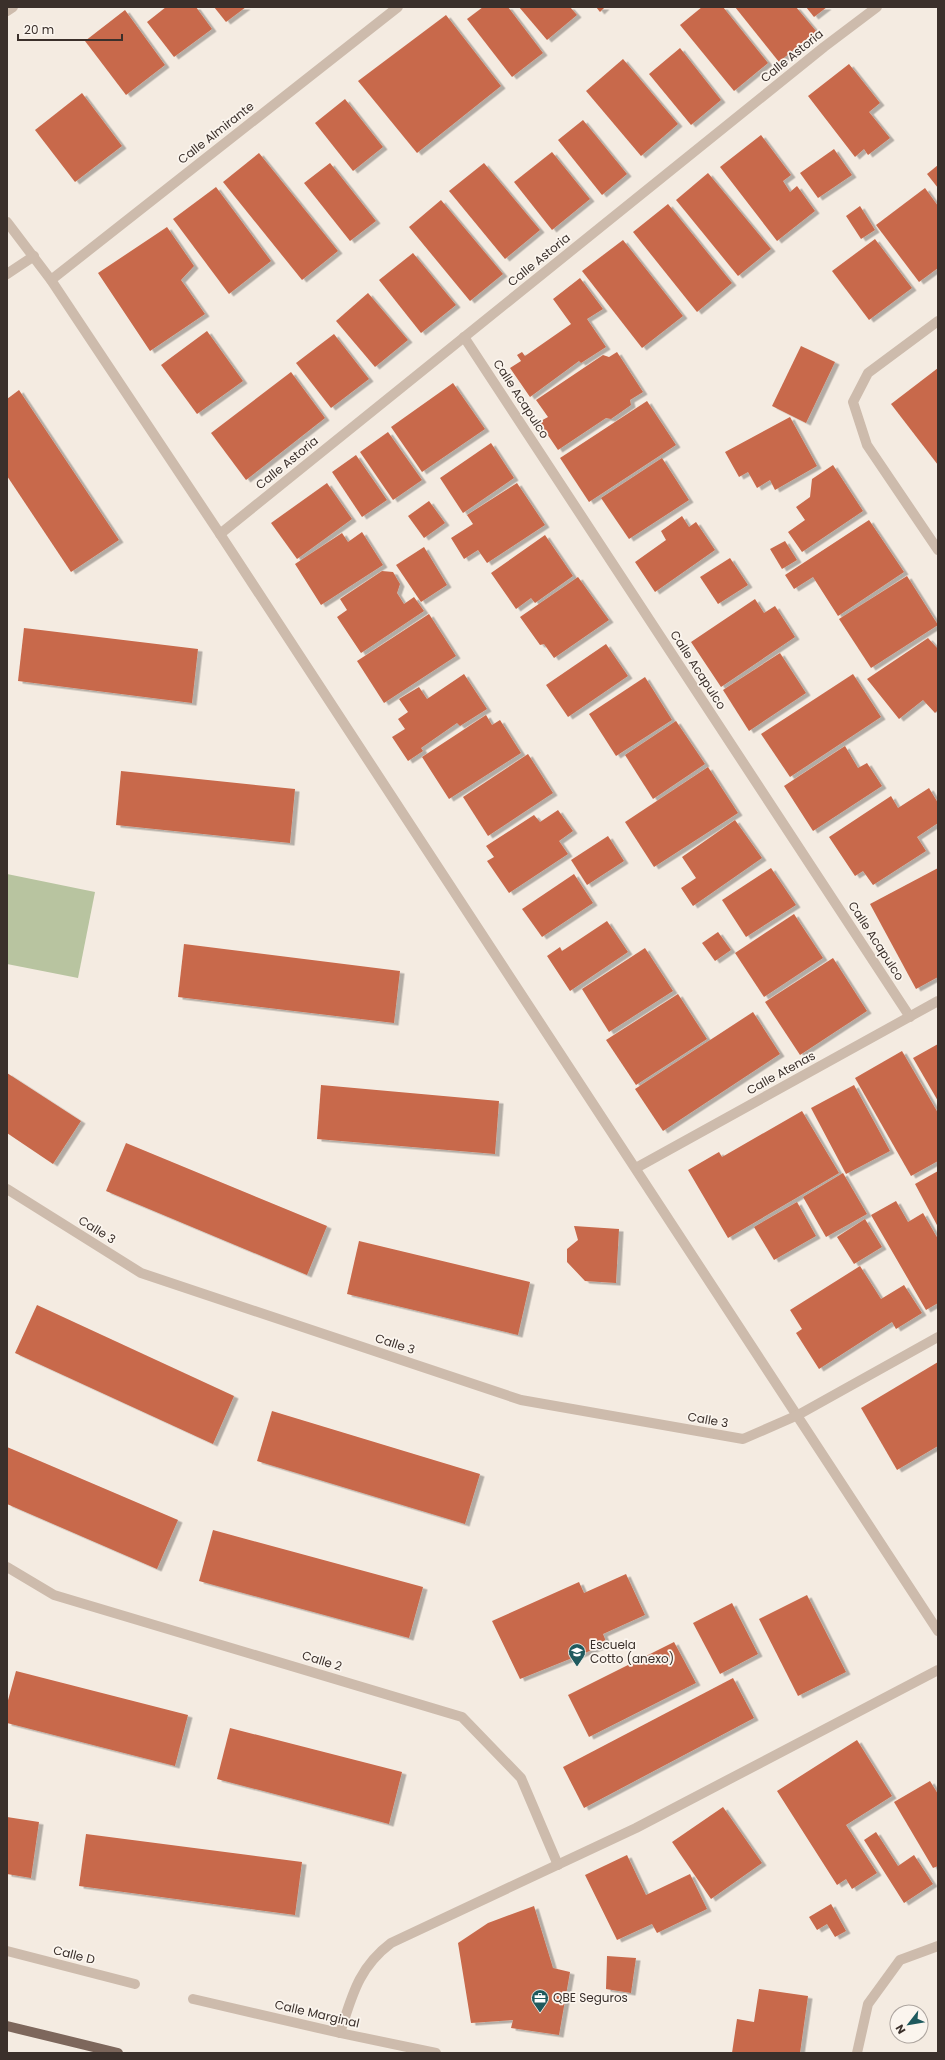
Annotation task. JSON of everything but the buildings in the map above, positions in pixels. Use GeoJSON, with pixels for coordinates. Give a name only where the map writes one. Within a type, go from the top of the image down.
{"type":"FeatureCollection","features":[{"type":"Feature","properties":{"kind":"main road"},"geometry":{"type":"LineString","coordinates":[[7,2026],[118,2053]]}},
{"type":"Feature","properties":{"kind":"street"},"geometry":{"type":"LineString","coordinates":[[7,11],[13,7]]}},
{"type":"Feature","properties":{"kind":"street","name":"Calle Almirante"},"geometry":{"type":"LineString","coordinates":[[51,280],[398,7]]}},
{"type":"Feature","properties":{"kind":"street","name":"Calle Astoria"},"geometry":{"type":"LineString","coordinates":[[220,534],[824,47],[877,7]]}},
{"type":"Feature","properties":{"kind":"street"},"geometry":{"type":"LineString","coordinates":[[7,222],[51,280],[220,534],[938,1631]]}},
{"type":"Feature","properties":{"kind":"street"},"geometry":{"type":"LineString","coordinates":[[7,274],[34,256]]}},
{"type":"Feature","properties":{"kind":"street"},"geometry":{"type":"LineString","coordinates":[[938,320],[868,373],[854,402],[868,445],[938,550]]}},
{"type":"Feature","properties":{"kind":"street","name":"Calle Acapulco"},"geometry":{"type":"LineString","coordinates":[[464,337],[910,1017]]}},
{"type":"Feature","properties":{"kind":"street","name":"Calle Atenas"},"geometry":{"type":"LineString","coordinates":[[636,1168],[938,1001]]}},
{"type":"Feature","properties":{"kind":"street","name":"Calle 3"},"geometry":{"type":"LineString","coordinates":[[7,1189],[141,1273],[521,1400],[743,1439],[798,1415],[938,1337]]}},
{"type":"Feature","properties":{"kind":"street","name":"Calle 2"},"geometry":{"type":"LineString","coordinates":[[7,1567],[54,1595],[462,1717],[521,1778],[558,1865]]}},
{"type":"Feature","properties":{"kind":"street"},"geometry":{"type":"LineString","coordinates":[[340,2033],[362,1974],[370,1961],[385,1947],[401,1936],[558,1865],[722,1785],[938,1670]]}},
{"type":"Feature","properties":{"kind":"street"},"geometry":{"type":"LineString","coordinates":[[856,2053],[868,2004],[900,1960],[938,1946]]}},
{"type":"Feature","properties":{"kind":"street","name":"Calle D"},"geometry":{"type":"LineString","coordinates":[[7,1951],[135,1984]]}},
{"type":"Feature","properties":{"kind":"street","name":"Calle Marginal"},"geometry":{"type":"LineString","coordinates":[[193,1999],[340,2033],[436,2053]]}},
{"type":"Feature","properties":{"kind":"green space"},"geometry":{"type":"Polygon","coordinates":[[[7,874],[95,892],[78,978],[7,964],[7,874]]]}},
{"type":"Feature","properties":{"kind":"place","name":"Escuela Cotto (anexo)"},"geometry":{"type":"Point","coordinates":[577,1667]}},
{"type":"Feature","properties":{"kind":"place","name":"QBE Seguros"},"geometry":{"type":"Point","coordinates":[540,2013]}}]}
